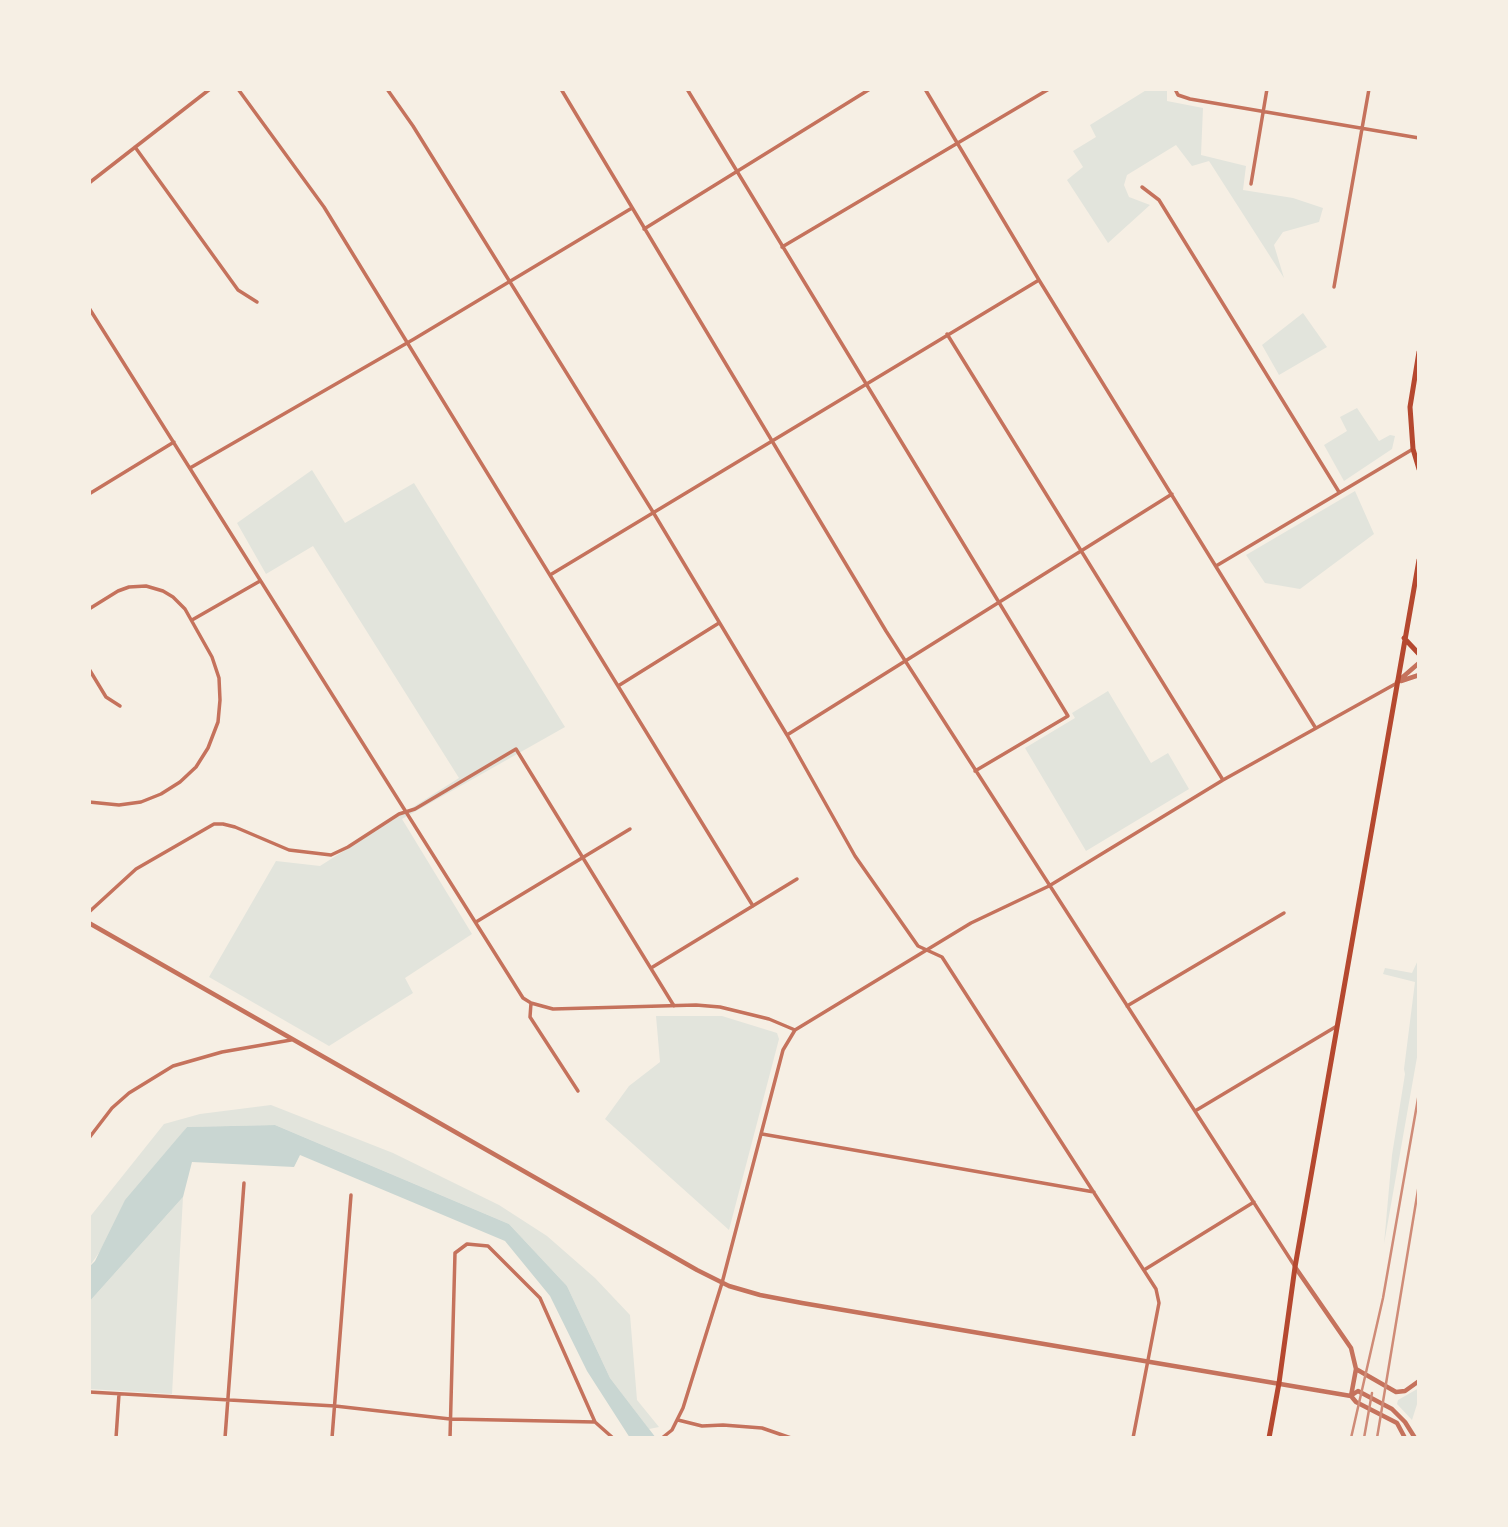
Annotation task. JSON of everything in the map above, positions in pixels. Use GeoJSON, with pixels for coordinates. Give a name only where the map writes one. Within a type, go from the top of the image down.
{"type":"FeatureCollection","features":[{"type":"Feature","properties":{"kind":"main road"},"geometry":{"type":"LineString","coordinates":[[1419,352],[1410,407],[1413,449],[1419,469]]}},
{"type":"Feature","properties":{"kind":"main road"},"geometry":{"type":"LineString","coordinates":[[1269,1438],[1295,1267],[1419,560]]}},
{"type":"Feature","properties":{"kind":"main road"},"geometry":{"type":"LineString","coordinates":[[1404,638],[1419,654]]}},
{"type":"Feature","properties":{"kind":"street"},"geometry":{"type":"LineString","coordinates":[[89,183],[209,89]]}},
{"type":"Feature","properties":{"kind":"street"},"geometry":{"type":"LineString","coordinates":[[238,89],[324,206],[753,906]]}},
{"type":"Feature","properties":{"kind":"street"},"geometry":{"type":"LineString","coordinates":[[387,89],[413,125],[653,512],[787,735],[855,856],[918,946],[942,957],[1156,1289],[1158,1303],[1133,1438]]}},
{"type":"Feature","properties":{"kind":"street"},"geometry":{"type":"LineString","coordinates":[[561,89],[905,661],[1295,1267],[1351,1348],[1356,1369],[1351,1396]]}},
{"type":"Feature","properties":{"kind":"street"},"geometry":{"type":"LineString","coordinates":[[644,229],[870,89]]}},
{"type":"Feature","properties":{"kind":"street"},"geometry":{"type":"LineString","coordinates":[[925,89],[1315,727]]}},
{"type":"Feature","properties":{"kind":"street"},"geometry":{"type":"LineString","coordinates":[[782,247],[1049,89]]}},
{"type":"Feature","properties":{"kind":"street"},"geometry":{"type":"LineString","coordinates":[[1175,89],[1182,97],[1419,138]]}},
{"type":"Feature","properties":{"kind":"street"},"geometry":{"type":"LineString","coordinates":[[1251,184],[1267,89]]}},
{"type":"Feature","properties":{"kind":"street"},"geometry":{"type":"LineString","coordinates":[[1334,287],[1369,89]]}},
{"type":"Feature","properties":{"kind":"street"},"geometry":{"type":"LineString","coordinates":[[688,90],[1068,716],[975,771]]}},
{"type":"Feature","properties":{"kind":"street"},"geometry":{"type":"LineString","coordinates":[[135,147],[238,290],[257,302]]}},
{"type":"Feature","properties":{"kind":"street"},"geometry":{"type":"LineString","coordinates":[[1142,187],[1159,200],[1339,492]]}},
{"type":"Feature","properties":{"kind":"street"},"geometry":{"type":"LineString","coordinates":[[190,468],[407,343],[632,208]]}},
{"type":"Feature","properties":{"kind":"street"},"geometry":{"type":"LineString","coordinates":[[550,576],[771,440],[1040,280]]}},
{"type":"Feature","properties":{"kind":"street"},"geometry":{"type":"LineString","coordinates":[[89,308],[518,991],[531,1003],[552,1009],[720,1007],[741,1011],[795,1030]]}},
{"type":"Feature","properties":{"kind":"street"},"geometry":{"type":"LineString","coordinates":[[947,334],[1223,780]]}},
{"type":"Feature","properties":{"kind":"street"},"geometry":{"type":"LineString","coordinates":[[90,491],[174,442]]}},
{"type":"Feature","properties":{"kind":"street"},"geometry":{"type":"LineString","coordinates":[[1216,566],[1413,449]]}},
{"type":"Feature","properties":{"kind":"street"},"geometry":{"type":"LineString","coordinates":[[787,735],[999,605],[1172,494]]}},
{"type":"Feature","properties":{"kind":"street"},"geometry":{"type":"LineString","coordinates":[[192,620],[260,581]]}},
{"type":"Feature","properties":{"kind":"street"},"geometry":{"type":"LineString","coordinates":[[89,609],[129,587],[146,586],[173,597],[192,620],[212,657],[220,689],[218,722],[208,748],[188,775],[161,794],[130,804],[107,805],[89,802]]}},
{"type":"Feature","properties":{"kind":"street"},"geometry":{"type":"LineString","coordinates":[[618,686],[719,623]]}},
{"type":"Feature","properties":{"kind":"street"},"geometry":{"type":"LineString","coordinates":[[1396,683],[1419,663]]}},
{"type":"Feature","properties":{"kind":"street"},"geometry":{"type":"LineString","coordinates":[[89,669],[106,697],[120,706]]}},
{"type":"Feature","properties":{"kind":"street"},"geometry":{"type":"LineString","coordinates":[[663,1438],[678,1420],[722,1283],[783,1050],[795,1030],[971,923],[1049,886],[1315,727],[1396,683],[1419,675]]}},
{"type":"Feature","properties":{"kind":"street"},"geometry":{"type":"LineString","coordinates":[[89,912],[136,869],[214,824],[235,827],[289,850],[331,855],[398,814],[407,812],[516,749],[674,1006]]}},
{"type":"Feature","properties":{"kind":"street"},"geometry":{"type":"LineString","coordinates":[[476,923],[630,829]]}},
{"type":"Feature","properties":{"kind":"street"},"geometry":{"type":"LineString","coordinates":[[651,968],[797,879]]}},
{"type":"Feature","properties":{"kind":"street"},"geometry":{"type":"LineString","coordinates":[[1127,1006],[1284,913]]}},
{"type":"Feature","properties":{"kind":"street"},"geometry":{"type":"LineString","coordinates":[[89,923],[722,1283],[760,1295],[1351,1396],[1356,1402],[1397,1423],[1405,1438]]}},
{"type":"Feature","properties":{"kind":"street"},"geometry":{"type":"LineString","coordinates":[[531,1003],[530,1017],[578,1091]]}},
{"type":"Feature","properties":{"kind":"street"},"geometry":{"type":"LineString","coordinates":[[1195,1111],[1337,1026]]}},
{"type":"Feature","properties":{"kind":"street"},"geometry":{"type":"LineString","coordinates":[[89,1139],[112,1108],[129,1093],[173,1066],[222,1052],[293,1040]]}},
{"type":"Feature","properties":{"kind":"street"},"geometry":{"type":"LineString","coordinates":[[761,1133],[1094,1192]]}},
{"type":"Feature","properties":{"kind":"street"},"geometry":{"type":"LineString","coordinates":[[225,1438],[244,1183]]}},
{"type":"Feature","properties":{"kind":"street"},"geometry":{"type":"LineString","coordinates":[[332,1438],[351,1195]]}},
{"type":"Feature","properties":{"kind":"street"},"geometry":{"type":"LineString","coordinates":[[1144,1270],[1254,1202]]}},
{"type":"Feature","properties":{"kind":"street"},"geometry":{"type":"LineString","coordinates":[[450,1438],[455,1253],[467,1244],[488,1246],[540,1297],[595,1422],[613,1438]]}},
{"type":"Feature","properties":{"kind":"street"},"geometry":{"type":"LineString","coordinates":[[1356,1369],[1396,1392],[1405,1391],[1419,1381]]}},
{"type":"Feature","properties":{"kind":"street"},"geometry":{"type":"LineString","coordinates":[[1351,1396],[1358,1391],[1392,1409],[1405,1422],[1415,1438]]}},
{"type":"Feature","properties":{"kind":"street"},"geometry":{"type":"LineString","coordinates":[[89,1392],[335,1406],[450,1419],[595,1422]]}},
{"type":"Feature","properties":{"kind":"street"},"geometry":{"type":"LineString","coordinates":[[116,1438],[119,1394]]}},
{"type":"Feature","properties":{"kind":"street"},"geometry":{"type":"LineString","coordinates":[[678,1420],[702,1426],[723,1424],[762,1428],[791,1438]]}},
{"type":"Feature","properties":{"kind":"shaded area"},"geometry":{"type":"Polygon","coordinates":[[[1148,89],[1167,89],[1167,101],[1203,108],[1201,155],[1246,166],[1243,190],[1293,198],[1323,208],[1319,222],[1283,232],[1274,245],[1284,278],[1209,161],[1192,166],[1176,145],[1127,175],[1124,185],[1129,197],[1150,205],[1108,243],[1067,180],[1083,167],[1073,151],[1096,137],[1090,125],[1148,89]]]}},
{"type":"Feature","properties":{"kind":"shaded area"},"geometry":{"type":"Polygon","coordinates":[[[1303,313],[1327,347],[1279,375],[1262,345],[1303,313]]]}},
{"type":"Feature","properties":{"kind":"shaded area"},"geometry":{"type":"Polygon","coordinates":[[[1357,408],[1379,441],[1390,435],[1395,436],[1392,449],[1344,481],[1324,445],[1347,431],[1340,417],[1357,408]]]}},
{"type":"Feature","properties":{"kind":"shaded area"},"geometry":{"type":"Polygon","coordinates":[[[312,470],[345,523],[414,483],[565,727],[402,819],[472,934],[405,978],[413,993],[329,1046],[209,977],[276,861],[320,866],[459,778],[313,546],[266,574],[237,523],[312,470]]]}},
{"type":"Feature","properties":{"kind":"shaded area"},"geometry":{"type":"Polygon","coordinates":[[[1355,491],[1374,534],[1300,589],[1265,583],[1246,555],[1355,491]]]}},
{"type":"Feature","properties":{"kind":"shaded area"},"geometry":{"type":"Polygon","coordinates":[[[1108,691],[1151,763],[1168,753],[1189,789],[1086,851],[1025,748],[1075,718],[1072,713],[1108,691]]]}},
{"type":"Feature","properties":{"kind":"shaded area"},"geometry":{"type":"Polygon","coordinates":[[[1419,958],[1419,1046],[1384,1244],[1392,1155],[1405,1074],[1415,982],[1383,974],[1385,968],[1412,973],[1419,958]]]}},
{"type":"Feature","properties":{"kind":"shaded area"},"geometry":{"type":"Polygon","coordinates":[[[656,1016],[722,1016],[777,1033],[779,1039],[729,1230],[605,1119],[629,1086],[660,1062],[656,1016]]]}},
{"type":"Feature","properties":{"kind":"shaded area"},"geometry":{"type":"Polygon","coordinates":[[[271,1105],[393,1153],[499,1205],[547,1236],[595,1278],[630,1315],[637,1400],[659,1427],[649,1429],[610,1378],[567,1286],[509,1224],[275,1125],[187,1127],[89,1267],[89,1218],[164,1124],[200,1114],[271,1105]]]}},
{"type":"Feature","properties":{"kind":"shaded area"},"geometry":{"type":"Polygon","coordinates":[[[275,1125],[509,1224],[567,1286],[610,1378],[656,1438],[630,1438],[587,1371],[550,1296],[505,1241],[300,1155],[294,1167],[192,1162],[183,1197],[89,1302],[89,1267],[95,1261],[125,1200],[187,1127],[275,1125]]]}},
{"type":"Feature","properties":{"kind":"shaded area"},"geometry":{"type":"Polygon","coordinates":[[[183,1197],[172,1394],[89,1389],[89,1302],[183,1197]]]}},
{"type":"Feature","properties":{"kind":"shaded area"},"geometry":{"type":"Polygon","coordinates":[[[1419,1388],[1419,1398],[1412,1420],[1397,1404],[1398,1400],[1419,1388]]]}},
{"type":"Feature","properties":{"kind":"railway"},"geometry":{"type":"LineString","coordinates":[[1351,1438],[1383,1298],[1419,1093]]}},
{"type":"Feature","properties":{"kind":"railway"},"geometry":{"type":"LineString","coordinates":[[1377,1438],[1419,1184]]}},
{"type":"Feature","properties":{"kind":"railway"},"geometry":{"type":"LineString","coordinates":[[1364,1438],[1372,1393]]}}]}
